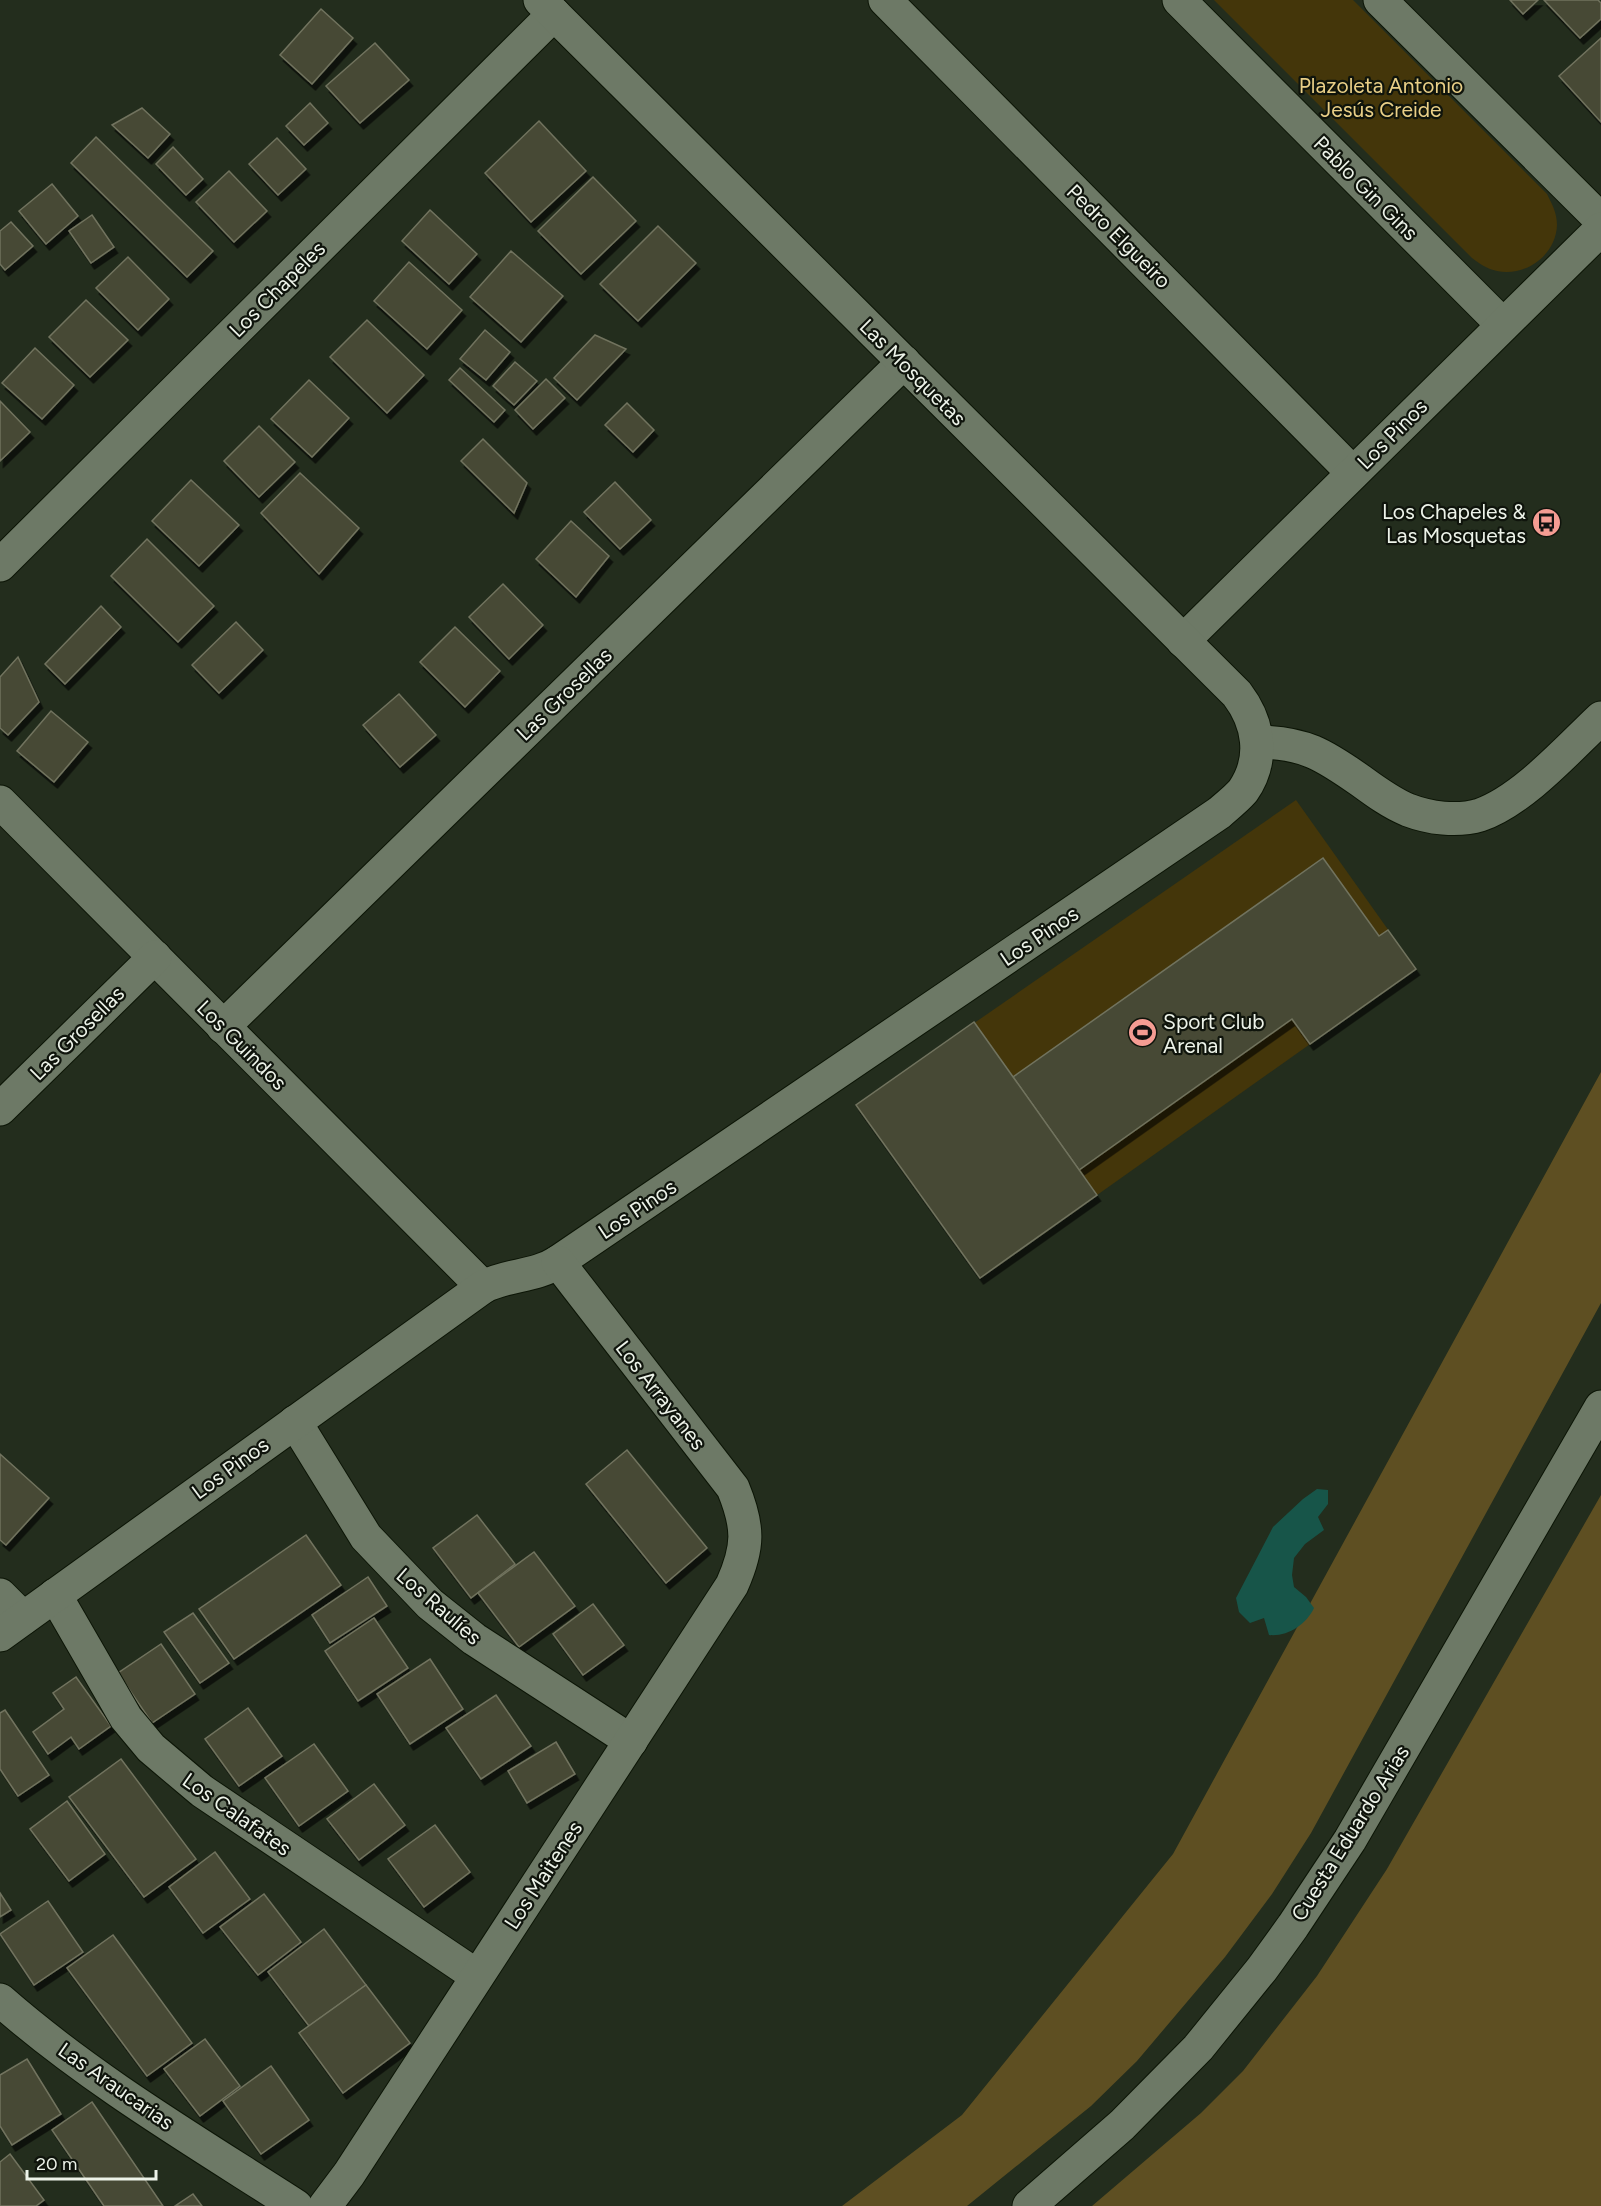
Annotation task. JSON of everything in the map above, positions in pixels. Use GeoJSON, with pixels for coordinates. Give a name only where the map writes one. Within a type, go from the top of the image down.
{"type":"FeatureCollection","features":[{"type":"Feature","properties":{"kind":"street","name":"Pedro Elgueiro"},"geometry":{"type":"LineString","coordinates":[[885,0],[1353,473]]}},
{"type":"Feature","properties":{"kind":"street","name":"Pablo Gin Gins"},"geometry":{"type":"LineString","coordinates":[[1179,0],[1503,325]]}},
{"type":"Feature","properties":{"kind":"street"},"geometry":{"type":"LineString","coordinates":[[1380,0],[1601,220]]}},
{"type":"Feature","properties":{"kind":"street","name":"Las Mosquetas"},"geometry":{"type":"LineString","coordinates":[[547,7],[1237,694],[1247,707],[1254,723],[1256,751]]}},
{"type":"Feature","properties":{"kind":"street","name":"Los Chapeles"},"geometry":{"type":"LineString","coordinates":[[0,565],[547,7]]}},
{"type":"Feature","properties":{"kind":"street","name":"Los Pinos"},"geometry":{"type":"LineString","coordinates":[[1183,641],[1601,228]]}},
{"type":"Feature","properties":{"kind":"street","name":"Las Grosellas"},"geometry":{"type":"LineString","coordinates":[[223,1026],[904,362]]}},
{"type":"Feature","properties":{"kind":"street"},"geometry":{"type":"LineString","coordinates":[[1256,751],[1273,742],[1310,749],[1326,756],[1388,800],[1407,810],[1430,817],[1454,818],[1478,815],[1500,806],[1532,782],[1601,718]]}},
{"type":"Feature","properties":{"kind":"street","name":"Los Pinos"},"geometry":{"type":"LineString","coordinates":[[12,1627],[483,1287],[507,1277],[536,1273],[558,1262],[1219,813],[1242,791],[1251,775],[1256,751]]}},
{"type":"Feature","properties":{"kind":"street","name":"Los Guindos"},"geometry":{"type":"LineString","coordinates":[[0,802],[483,1287]]}},
{"type":"Feature","properties":{"kind":"street","name":"Las Grosellas"},"geometry":{"type":"LineString","coordinates":[[0,1109],[154,957]]}},
{"type":"Feature","properties":{"kind":"street","name":"Los Arrayanes"},"geometry":{"type":"LineString","coordinates":[[558,1262],[733,1488],[743,1511],[746,1537]]}},
{"type":"Feature","properties":{"kind":"street","name":"Cuesta Eduardo Arias"},"geometry":{"type":"LineString","coordinates":[[1029,2206],[1114,2132],[1198,2048],[1262,1969],[1293,1926],[1350,1840],[1601,1407]]}},
{"type":"Feature","properties":{"kind":"street","name":"Los Raulíes"},"geometry":{"type":"LineString","coordinates":[[295,1422],[366,1537],[430,1604],[474,1639],[631,1741]]}},
{"type":"Feature","properties":{"kind":"street","name":"Los Maitenes"},"geometry":{"type":"LineString","coordinates":[[325,2206],[349,2174],[732,1585],[743,1561],[746,1537]]}},
{"type":"Feature","properties":{"kind":"street"},"geometry":{"type":"LineString","coordinates":[[0,1595],[12,1627]]}},
{"type":"Feature","properties":{"kind":"street","name":"Los Calafates"},"geometry":{"type":"LineString","coordinates":[[55,1595],[126,1718],[151,1748],[175,1771],[477,1976]]}},
{"type":"Feature","properties":{"kind":"street","name":"Las Araucarias"},"geometry":{"type":"LineString","coordinates":[[0,2000],[38,2032],[130,2099],[296,2206]]}},
{"type":"Feature","properties":{"kind":"green space","name":"Plazoleta Antonio Jesús Creide"},"geometry":{"type":"Polygon","coordinates":[[[1214,0],[1353,0],[1547,194],[1557,225],[1551,246],[1538,262],[1518,271],[1497,271],[1472,258],[1214,0]]]}},
{"type":"Feature","properties":{"kind":"green space","name":"Sport Club Arenal"},"geometry":{"type":"Polygon","coordinates":[[[1296,800],[1416,969],[980,1278],[856,1105],[1296,800]]]}},
{"type":"Feature","properties":{"kind":"shaded area"},"geometry":{"type":"Polygon","coordinates":[[[1601,1072],[1601,1303],[1311,1833],[1272,1894],[1225,1957],[1137,2061],[1091,2106],[967,2206],[842,2206],[962,2115],[1173,1854],[1601,1072]]]}},
{"type":"Feature","properties":{"kind":"shaded area"},"geometry":{"type":"Polygon","coordinates":[[[1601,1495],[1601,2206],[1092,2206],[1201,2113],[1243,2071],[1317,1976],[1387,1869],[1601,1495]]]}},
{"type":"Feature","properties":{"kind":"water"},"geometry":{"type":"Polygon","coordinates":[[[1317,1489],[1328,1490],[1328,1504],[1318,1517],[1324,1530],[1305,1544],[1294,1558],[1292,1575],[1294,1587],[1314,1608],[1306,1620],[1295,1629],[1282,1634],[1269,1635],[1264,1618],[1250,1623],[1239,1612],[1236,1598],[1273,1527],[1317,1489]]]}},
{"type":"Feature","properties":{"kind":"building"},"geometry":{"type":"Polygon","coordinates":[[[1510,0],[1538,0],[1523,14],[1510,0]]]}},
{"type":"Feature","properties":{"kind":"building"},"geometry":{"type":"Polygon","coordinates":[[[1544,0],[1598,0],[1601,3],[1601,19],[1580,38],[1544,0]]]}},
{"type":"Feature","properties":{"kind":"building"},"geometry":{"type":"Polygon","coordinates":[[[321,9],[353,38],[312,84],[280,55],[321,9]]]}},
{"type":"Feature","properties":{"kind":"building"},"geometry":{"type":"Polygon","coordinates":[[[1601,38],[1601,122],[1559,76],[1601,38]]]}},
{"type":"Feature","properties":{"kind":"building"},"geometry":{"type":"Polygon","coordinates":[[[375,43],[409,80],[360,123],[326,86],[375,43]]]}},
{"type":"Feature","properties":{"kind":"building"},"geometry":{"type":"Polygon","coordinates":[[[310,103],[328,123],[304,145],[286,126],[310,103]]]}},
{"type":"Feature","properties":{"kind":"building"},"geometry":{"type":"Polygon","coordinates":[[[142,108],[170,134],[148,158],[112,125],[142,108]]]}},
{"type":"Feature","properties":{"kind":"building"},"geometry":{"type":"Polygon","coordinates":[[[539,121],[586,171],[531,222],[485,173],[539,121]]]}},
{"type":"Feature","properties":{"kind":"building"},"geometry":{"type":"Polygon","coordinates":[[[96,137],[213,251],[187,277],[71,163],[96,137]]]}},
{"type":"Feature","properties":{"kind":"building"},"geometry":{"type":"Polygon","coordinates":[[[277,138],[306,169],[278,195],[249,164],[277,138]]]}},
{"type":"Feature","properties":{"kind":"building"},"geometry":{"type":"Polygon","coordinates":[[[173,147],[203,179],[186,195],[156,164],[173,147]]]}},
{"type":"Feature","properties":{"kind":"building"},"geometry":{"type":"Polygon","coordinates":[[[229,171],[267,211],[234,242],[196,202],[229,171]]]}},
{"type":"Feature","properties":{"kind":"building"},"geometry":{"type":"Polygon","coordinates":[[[593,177],[636,221],[581,274],[538,231],[593,177]]]}},
{"type":"Feature","properties":{"kind":"building"},"geometry":{"type":"Polygon","coordinates":[[[52,184],[78,216],[46,244],[19,211],[52,184]]]}},
{"type":"Feature","properties":{"kind":"building"},"geometry":{"type":"Polygon","coordinates":[[[430,210],[477,254],[449,284],[402,241],[430,210]]]}},
{"type":"Feature","properties":{"kind":"building"},"geometry":{"type":"Polygon","coordinates":[[[92,215],[114,247],[91,263],[69,231],[92,215]]]}},
{"type":"Feature","properties":{"kind":"building"},"geometry":{"type":"Polygon","coordinates":[[[11,222],[33,246],[5,270],[0,264],[0,231],[11,222]]]}},
{"type":"Feature","properties":{"kind":"building"},"geometry":{"type":"Polygon","coordinates":[[[658,226],[696,263],[638,321],[600,284],[658,226]]]}},
{"type":"Feature","properties":{"kind":"building"},"geometry":{"type":"Polygon","coordinates":[[[511,251],[563,296],[521,342],[470,297],[511,251]]]}},
{"type":"Feature","properties":{"kind":"building"},"geometry":{"type":"Polygon","coordinates":[[[128,257],[169,299],[138,330],[96,288],[128,257]]]}},
{"type":"Feature","properties":{"kind":"building"},"geometry":{"type":"Polygon","coordinates":[[[409,262],[462,310],[427,349],[374,301],[409,262]]]}},
{"type":"Feature","properties":{"kind":"building"},"geometry":{"type":"Polygon","coordinates":[[[86,300],[128,340],[90,377],[49,337],[86,300]]]}},
{"type":"Feature","properties":{"kind":"building"},"geometry":{"type":"Polygon","coordinates":[[[367,320],[424,375],[387,413],[330,357],[367,320]]]}},
{"type":"Feature","properties":{"kind":"building"},"geometry":{"type":"Polygon","coordinates":[[[485,330],[510,352],[486,380],[460,359],[485,330]]]}},
{"type":"Feature","properties":{"kind":"building"},"geometry":{"type":"Polygon","coordinates":[[[595,335],[626,349],[577,400],[554,378],[595,335]]]}},
{"type":"Feature","properties":{"kind":"building"},"geometry":{"type":"Polygon","coordinates":[[[35,348],[74,385],[42,419],[2,383],[35,348]]]}},
{"type":"Feature","properties":{"kind":"building"},"geometry":{"type":"Polygon","coordinates":[[[515,362],[537,381],[514,405],[493,386],[515,362]]]}},
{"type":"Feature","properties":{"kind":"building"},"geometry":{"type":"Polygon","coordinates":[[[460,368],[505,410],[494,422],[449,380],[460,368]]]}},
{"type":"Feature","properties":{"kind":"building"},"geometry":{"type":"Polygon","coordinates":[[[546,379],[565,398],[533,429],[515,410],[546,379]]]}},
{"type":"Feature","properties":{"kind":"building"},"geometry":{"type":"Polygon","coordinates":[[[309,380],[349,418],[312,457],[271,419],[309,380]]]}},
{"type":"Feature","properties":{"kind":"building"},"geometry":{"type":"Polygon","coordinates":[[[0,401],[30,432],[0,461],[0,401]]]}},
{"type":"Feature","properties":{"kind":"building"},"geometry":{"type":"Polygon","coordinates":[[[627,403],[654,430],[633,452],[605,425],[627,403]]]}},
{"type":"Feature","properties":{"kind":"building"},"geometry":{"type":"Polygon","coordinates":[[[259,426],[295,462],[259,497],[224,461],[259,426]]]}},
{"type":"Feature","properties":{"kind":"building"},"geometry":{"type":"Polygon","coordinates":[[[483,439],[527,483],[514,513],[461,461],[483,439]]]}},
{"type":"Feature","properties":{"kind":"building"},"geometry":{"type":"Polygon","coordinates":[[[300,473],[359,528],[319,574],[261,513],[300,473]]]}},
{"type":"Feature","properties":{"kind":"building"},"geometry":{"type":"Polygon","coordinates":[[[191,480],[239,525],[199,566],[152,521],[191,480]]]}},
{"type":"Feature","properties":{"kind":"building"},"geometry":{"type":"Polygon","coordinates":[[[615,482],[651,520],[620,549],[584,512],[615,482]]]}},
{"type":"Feature","properties":{"kind":"building"},"geometry":{"type":"Polygon","coordinates":[[[571,521],[609,556],[576,597],[536,559],[571,521]]]}},
{"type":"Feature","properties":{"kind":"building"},"geometry":{"type":"Polygon","coordinates":[[[147,539],[214,606],[178,642],[111,576],[147,539]]]}},
{"type":"Feature","properties":{"kind":"building"},"geometry":{"type":"Polygon","coordinates":[[[503,584],[543,625],[509,659],[469,617],[503,584]]]}},
{"type":"Feature","properties":{"kind":"building"},"geometry":{"type":"Polygon","coordinates":[[[101,606],[121,627],[65,684],[45,664],[101,606]]]}},
{"type":"Feature","properties":{"kind":"building"},"geometry":{"type":"Polygon","coordinates":[[[236,622],[263,650],[219,693],[192,665],[236,622]]]}},
{"type":"Feature","properties":{"kind":"building"},"geometry":{"type":"Polygon","coordinates":[[[455,627],[500,671],[465,707],[420,662],[455,627]]]}},
{"type":"Feature","properties":{"kind":"building"},"geometry":{"type":"Polygon","coordinates":[[[18,657],[39,702],[8,735],[0,728],[0,677],[18,657]]]}},
{"type":"Feature","properties":{"kind":"building"},"geometry":{"type":"Polygon","coordinates":[[[399,694],[436,735],[400,767],[363,725],[399,694]]]}},
{"type":"Feature","properties":{"kind":"building"},"geometry":{"type":"Polygon","coordinates":[[[51,711],[88,742],[54,782],[17,751],[51,711]]]}},
{"type":"Feature","properties":{"kind":"building"},"geometry":{"type":"Polygon","coordinates":[[[1323,858],[1379,936],[1388,930],[1416,969],[1310,1044],[1292,1019],[1079,1170],[1013,1077],[1323,858]]]}},
{"type":"Feature","properties":{"kind":"building"},"geometry":{"type":"Polygon","coordinates":[[[974,1022],[1097,1195],[980,1278],[856,1105],[974,1022]]]}},
{"type":"Feature","properties":{"kind":"building"},"geometry":{"type":"Polygon","coordinates":[[[627,1450],[707,1548],[666,1583],[586,1484],[627,1450]]]}},
{"type":"Feature","properties":{"kind":"building"},"geometry":{"type":"Polygon","coordinates":[[[0,1454],[49,1498],[6,1545],[0,1540],[0,1454]]]}},
{"type":"Feature","properties":{"kind":"building"},"geometry":{"type":"Polygon","coordinates":[[[477,1515],[515,1564],[471,1598],[433,1548],[477,1515]]]}},
{"type":"Feature","properties":{"kind":"building"},"geometry":{"type":"Polygon","coordinates":[[[306,1535],[341,1585],[234,1659],[199,1609],[306,1535]]]}},
{"type":"Feature","properties":{"kind":"building"},"geometry":{"type":"Polygon","coordinates":[[[534,1552],[575,1606],[519,1647],[478,1593],[534,1552]]]}},
{"type":"Feature","properties":{"kind":"building"},"geometry":{"type":"Polygon","coordinates":[[[368,1577],[387,1606],[330,1643],[312,1615],[368,1577]]]}},
{"type":"Feature","properties":{"kind":"building"},"geometry":{"type":"Polygon","coordinates":[[[593,1604],[624,1645],[583,1675],[553,1634],[593,1604]]]}},
{"type":"Feature","properties":{"kind":"building"},"geometry":{"type":"Polygon","coordinates":[[[193,1613],[229,1663],[200,1683],[164,1632],[193,1613]]]}},
{"type":"Feature","properties":{"kind":"building"},"geometry":{"type":"Polygon","coordinates":[[[374,1618],[408,1668],[358,1701],[325,1651],[374,1618]]]}},
{"type":"Feature","properties":{"kind":"building"},"geometry":{"type":"Polygon","coordinates":[[[161,1644],[195,1694],[152,1723],[118,1673],[161,1644]]]}},
{"type":"Feature","properties":{"kind":"building"},"geometry":{"type":"Polygon","coordinates":[[[430,1659],[463,1709],[410,1744],[377,1694],[430,1659]]]}},
{"type":"Feature","properties":{"kind":"building"},"geometry":{"type":"Polygon","coordinates":[[[76,1677],[111,1726],[79,1749],[71,1737],[48,1754],[33,1732],[64,1709],[53,1693],[76,1677]]]}},
{"type":"Feature","properties":{"kind":"building"},"geometry":{"type":"Polygon","coordinates":[[[496,1695],[531,1746],[481,1779],[446,1728],[496,1695]]]}},
{"type":"Feature","properties":{"kind":"building"},"geometry":{"type":"Polygon","coordinates":[[[248,1708],[282,1756],[239,1786],[205,1739],[248,1708]]]}},
{"type":"Feature","properties":{"kind":"building"},"geometry":{"type":"Polygon","coordinates":[[[5,1710],[49,1775],[18,1796],[0,1769],[0,1713],[5,1710]]]}},
{"type":"Feature","properties":{"kind":"building"},"geometry":{"type":"Polygon","coordinates":[[[556,1742],[575,1774],[527,1803],[508,1771],[556,1742]]]}},
{"type":"Feature","properties":{"kind":"building"},"geometry":{"type":"Polygon","coordinates":[[[314,1744],[348,1791],[299,1826],[265,1778],[314,1744]]]}},
{"type":"Feature","properties":{"kind":"building"},"geometry":{"type":"Polygon","coordinates":[[[121,1759],[196,1859],[144,1897],[69,1797],[121,1759]]]}},
{"type":"Feature","properties":{"kind":"building"},"geometry":{"type":"Polygon","coordinates":[[[374,1784],[405,1825],[359,1860],[327,1819],[374,1784]]]}},
{"type":"Feature","properties":{"kind":"building"},"geometry":{"type":"Polygon","coordinates":[[[67,1801],[105,1854],[69,1881],[30,1829],[67,1801]]]}},
{"type":"Feature","properties":{"kind":"building"},"geometry":{"type":"Polygon","coordinates":[[[435,1825],[470,1872],[424,1907],[388,1859],[435,1825]]]}},
{"type":"Feature","properties":{"kind":"building"},"geometry":{"type":"Polygon","coordinates":[[[215,1852],[250,1899],[203,1933],[169,1887],[215,1852]]]}},
{"type":"Feature","properties":{"kind":"building"},"geometry":{"type":"Polygon","coordinates":[[[0,1893],[11,1910],[0,1917],[0,1893]]]}},
{"type":"Feature","properties":{"kind":"building"},"geometry":{"type":"Polygon","coordinates":[[[264,1894],[301,1942],[258,1975],[220,1927],[264,1894]]]}},
{"type":"Feature","properties":{"kind":"building"},"geometry":{"type":"Polygon","coordinates":[[[48,1901],[83,1952],[34,1985],[0,1934],[48,1901]]]}},
{"type":"Feature","properties":{"kind":"building"},"geometry":{"type":"Polygon","coordinates":[[[324,1929],[366,1985],[309,2026],[268,1972],[324,1929]]]}},
{"type":"Feature","properties":{"kind":"building"},"geometry":{"type":"Polygon","coordinates":[[[113,1935],[192,2043],[147,2076],[67,1968],[113,1935]]]}},
{"type":"Feature","properties":{"kind":"building"},"geometry":{"type":"Polygon","coordinates":[[[366,1985],[410,2043],[343,2093],[299,2033],[366,1985]]]}},
{"type":"Feature","properties":{"kind":"building"},"geometry":{"type":"Polygon","coordinates":[[[205,2039],[240,2086],[200,2116],[164,2069],[205,2039]]]}},
{"type":"Feature","properties":{"kind":"building"},"geometry":{"type":"Polygon","coordinates":[[[27,2059],[61,2114],[12,2145],[0,2126],[0,2075],[27,2059]]]}},
{"type":"Feature","properties":{"kind":"building"},"geometry":{"type":"Polygon","coordinates":[[[271,2066],[309,2120],[261,2154],[223,2101],[271,2066]]]}},
{"type":"Feature","properties":{"kind":"building"},"geometry":{"type":"Polygon","coordinates":[[[92,2102],[163,2206],[104,2206],[52,2130],[92,2102]]]}},
{"type":"Feature","properties":{"kind":"building"},"geometry":{"type":"Polygon","coordinates":[[[10,2154],[44,2200],[36,2206],[0,2206],[0,2162],[10,2154]]]}},
{"type":"Feature","properties":{"kind":"building"},"geometry":{"type":"Polygon","coordinates":[[[193,2194],[202,2206],[175,2206],[193,2194]]]}},
{"type":"Feature","properties":{"kind":"place","name":"Los Chapeles & Las Mosquetas"},"geometry":{"type":"Point","coordinates":[1547,523]}},
{"type":"Feature","properties":{"kind":"place","name":"Sport Club Arenal"},"geometry":{"type":"Point","coordinates":[1142,1033]}}]}
